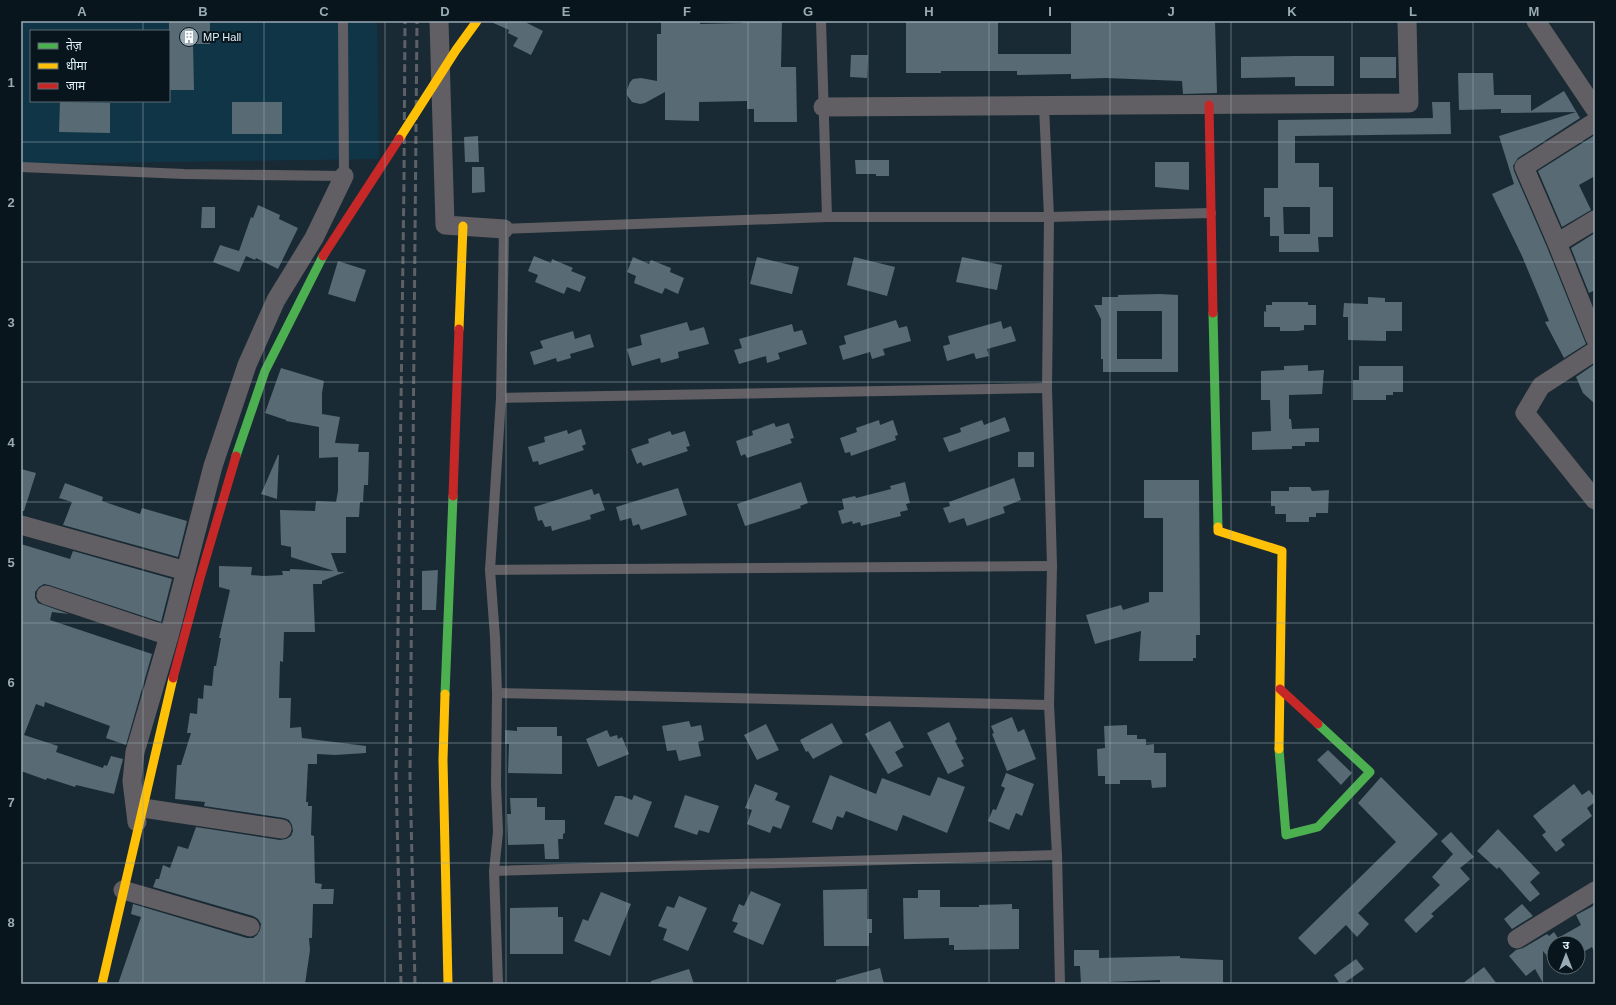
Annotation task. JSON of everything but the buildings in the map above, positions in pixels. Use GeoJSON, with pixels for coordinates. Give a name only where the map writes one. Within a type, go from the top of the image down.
{"type":"FeatureCollection","features":[{"type":"Feature","properties":{"kind":"street"},"geometry":{"type":"LineString","coordinates":[[439,21],[445,225],[504,229]]}},
{"type":"Feature","properties":{"kind":"street"},"geometry":{"type":"LineString","coordinates":[[102,984],[170,689],[200,578],[233,466],[265,371],[323,256],[456,50],[477,21]]}},
{"type":"Feature","properties":{"kind":"street"},"geometry":{"type":"LineString","coordinates":[[823,107],[1409,103],[1407,21]]}},
{"type":"Feature","properties":{"kind":"street"},"geometry":{"type":"LineString","coordinates":[[1536,21],[1595,109]]}},
{"type":"Feature","properties":{"kind":"street"},"geometry":{"type":"LineString","coordinates":[[1209,104],[1218,531],[1282,551],[1280,689],[1280,747],[1286,835],[1318,827],[1370,772],[1280,689]]}},
{"type":"Feature","properties":{"kind":"street"},"geometry":{"type":"LineString","coordinates":[[1595,122],[1524,167],[1557,242],[1595,338]]}},
{"type":"Feature","properties":{"kind":"street"},"geometry":{"type":"LineString","coordinates":[[137,830],[132,781],[135,752],[169,636],[213,466],[247,365],[276,300],[314,238],[344,176]]}},
{"type":"Feature","properties":{"kind":"street"},"geometry":{"type":"LineString","coordinates":[[1557,242],[1595,220]]}},
{"type":"Feature","properties":{"kind":"street"},"geometry":{"type":"LineString","coordinates":[[448,984],[442,760],[463,226]]}},
{"type":"Feature","properties":{"kind":"street"},"geometry":{"type":"LineString","coordinates":[[1595,351],[1541,386],[1525,413],[1595,500]]}},
{"type":"Feature","properties":{"kind":"street"},"geometry":{"type":"LineString","coordinates":[[21,525],[186,571]]}},
{"type":"Feature","properties":{"kind":"street"},"geometry":{"type":"LineString","coordinates":[[46,595],[169,636]]}},
{"type":"Feature","properties":{"kind":"street"},"geometry":{"type":"LineString","coordinates":[[142,808],[282,829]]}},
{"type":"Feature","properties":{"kind":"street"},"geometry":{"type":"LineString","coordinates":[[123,890],[250,927]]}},
{"type":"Feature","properties":{"kind":"street"},"geometry":{"type":"LineString","coordinates":[[1517,939],[1595,891]]}},
{"type":"Feature","properties":{"kind":"lane"},"geometry":{"type":"LineString","coordinates":[[21,167],[184,174],[344,176],[343,21]]}},
{"type":"Feature","properties":{"kind":"lane"},"geometry":{"type":"LineString","coordinates":[[821,21],[827,217]]}},
{"type":"Feature","properties":{"kind":"lane"},"geometry":{"type":"LineString","coordinates":[[1044,106],[1049,217],[1047,388],[1052,566],[1049,704],[1057,855],[1060,984]]}},
{"type":"Feature","properties":{"kind":"lane"},"geometry":{"type":"LineString","coordinates":[[498,984],[494,871],[498,832],[496,785],[497,693],[490,570],[501,398],[504,229],[827,217],[1049,217],[1211,213]]}},
{"type":"Feature","properties":{"kind":"lane"},"geometry":{"type":"LineString","coordinates":[[501,398],[1047,388]]}},
{"type":"Feature","properties":{"kind":"lane"},"geometry":{"type":"LineString","coordinates":[[490,570],[1052,566]]}},
{"type":"Feature","properties":{"kind":"lane"},"geometry":{"type":"LineString","coordinates":[[497,693],[1049,704]]}},
{"type":"Feature","properties":{"kind":"lane"},"geometry":{"type":"LineString","coordinates":[[494,871],[1057,855]]}},
{"type":"Feature","properties":{"kind":"shaded area"},"geometry":{"type":"Polygon","coordinates":[[[21,21],[377,21],[379,159],[21,164],[21,21]]]}},
{"type":"Feature","properties":{"kind":"railway"},"geometry":{"type":"LineString","coordinates":[[401,984],[396,775],[405,21]]}},
{"type":"Feature","properties":{"kind":"railway"},"geometry":{"type":"LineString","coordinates":[[415,984],[410,776],[417,21]]}},
{"type":"Feature","properties":{"kind":"traffic: fast"},"geometry":{"type":"LineString","coordinates":[[236,456],[265,371],[323,256]]}},
{"type":"Feature","properties":{"kind":"traffic: fast"},"geometry":{"type":"LineString","coordinates":[[1213,313],[1218,527]]}},
{"type":"Feature","properties":{"kind":"traffic: fast"},"geometry":{"type":"LineString","coordinates":[[445,694],[453,496]]}},
{"type":"Feature","properties":{"kind":"traffic: fast"},"geometry":{"type":"LineString","coordinates":[[1279,749],[1286,835],[1318,827],[1370,772],[1318,724]]}},
{"type":"Feature","properties":{"kind":"traffic: slow"},"geometry":{"type":"LineString","coordinates":[[399,139],[456,50],[477,21]]}},
{"type":"Feature","properties":{"kind":"traffic: slow"},"geometry":{"type":"LineString","coordinates":[[459,329],[463,226]]}},
{"type":"Feature","properties":{"kind":"traffic: slow"},"geometry":{"type":"LineString","coordinates":[[1218,527],[1218,531],[1282,551],[1279,749]]}},
{"type":"Feature","properties":{"kind":"traffic: slow"},"geometry":{"type":"LineString","coordinates":[[102,984],[173,678]]}},
{"type":"Feature","properties":{"kind":"traffic: slow"},"geometry":{"type":"LineString","coordinates":[[445,694],[443,760],[448,984]]}},
{"type":"Feature","properties":{"kind":"traffic: jam"},"geometry":{"type":"LineString","coordinates":[[1209,105],[1213,313]]}},
{"type":"Feature","properties":{"kind":"traffic: jam"},"geometry":{"type":"LineString","coordinates":[[323,256],[399,139]]}},
{"type":"Feature","properties":{"kind":"traffic: jam"},"geometry":{"type":"LineString","coordinates":[[453,496],[459,329]]}},
{"type":"Feature","properties":{"kind":"traffic: jam"},"geometry":{"type":"LineString","coordinates":[[173,678],[200,578],[236,456]]}},
{"type":"Feature","properties":{"kind":"traffic: jam"},"geometry":{"type":"LineString","coordinates":[[1280,689],[1318,724]]}},
{"type":"Feature","properties":{"kind":"place","name":"MP Hall"},"geometry":{"type":"Point","coordinates":[189,37]}}]}
